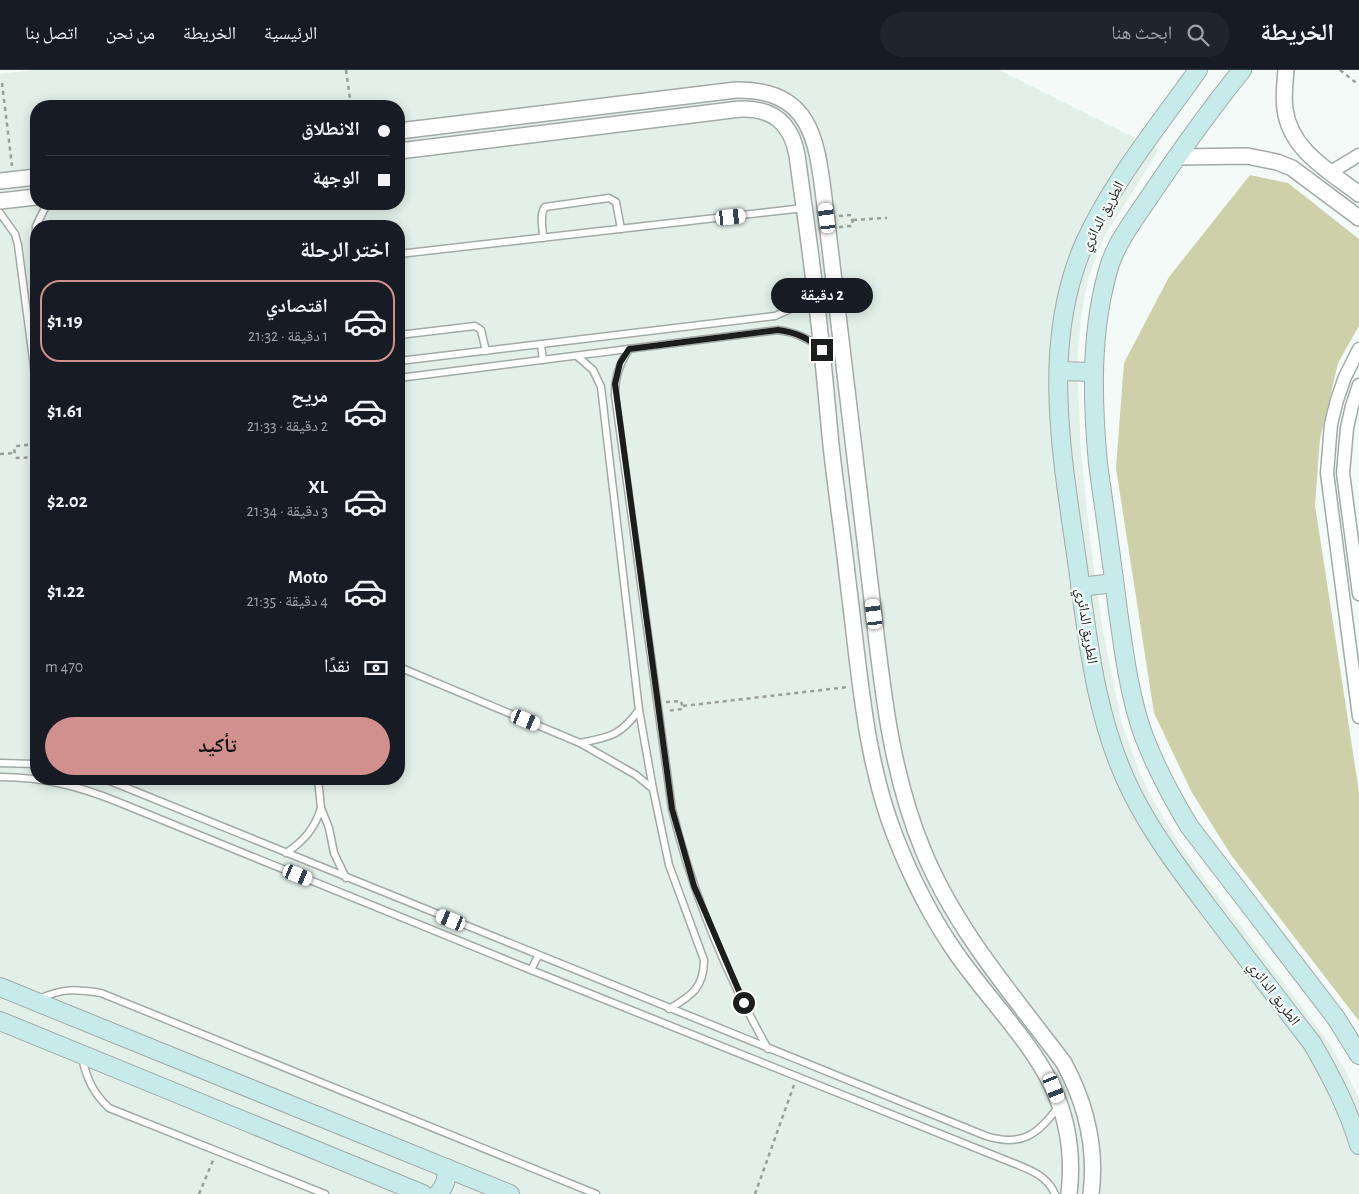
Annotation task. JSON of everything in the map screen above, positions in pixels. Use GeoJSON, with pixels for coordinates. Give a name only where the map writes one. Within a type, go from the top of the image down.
{"type":"FeatureCollection","features":[{"type":"Feature","properties":{"kind":"main road","name":"الطريق الدائري"},"geometry":{"type":"LineString","coordinates":[[1198,70],[1104,204],[1084,243],[1070,284],[1061,327],[1059,371],[1060,436],[1080,587],[1095,677],[1107,732],[1131,792],[1163,847],[1312,1043],[1331,1075],[1347,1108],[1359,1145]]}},
{"type":"Feature","properties":{"kind":"main road","name":"الطريق الدائري"},"geometry":{"type":"LineString","coordinates":[[1242,70],[1177,157],[1127,230],[1110,263],[1099,316],[1094,372],[1098,464],[1126,665],[1133,699],[1156,765],[1171,796],[1194,833],[1336,1018],[1359,1055]]}},
{"type":"Feature","properties":{"kind":"main road"},"geometry":{"type":"LineString","coordinates":[[1059,371],[1094,372]]}},
{"type":"Feature","properties":{"kind":"main road"},"geometry":{"type":"LineString","coordinates":[[1080,587],[1114,583]]}},
{"type":"Feature","properties":{"kind":"main road"},"geometry":{"type":"LineString","coordinates":[[0,987],[510,1194]]}},
{"type":"Feature","properties":{"kind":"main road"},"geometry":{"type":"LineString","coordinates":[[0,1020],[423,1194]]}},
{"type":"Feature","properties":{"kind":"main road"},"geometry":{"type":"LineString","coordinates":[[438,1194],[445,1185],[447,1168]]}},
{"type":"Feature","properties":{"kind":"street"},"geometry":{"type":"LineString","coordinates":[[1286,70],[1285,111],[1296,140],[1306,152],[1359,194]]}},
{"type":"Feature","properties":{"kind":"street"},"geometry":{"type":"LineString","coordinates":[[405,130],[736,90],[753,90],[770,94],[786,101],[799,112],[809,126],[815,142],[825,206],[883,690],[894,752],[911,818],[923,851],[955,913],[974,943],[1064,1062],[1086,1113],[1092,1149],[1091,1194]]}},
{"type":"Feature","properties":{"kind":"street"},"geometry":{"type":"LineString","coordinates":[[405,150],[754,109],[767,112],[788,129],[794,141],[804,208],[822,350],[831,446],[862,685],[872,756],[883,800],[907,864],[922,896],[956,953],[1022,1036],[1046,1073],[1060,1104],[1069,1141],[1071,1160],[1068,1194]]}},
{"type":"Feature","properties":{"kind":"street"},"geometry":{"type":"LineString","coordinates":[[1330,172],[1359,155]]}},
{"type":"Feature","properties":{"kind":"street"},"geometry":{"type":"LineString","coordinates":[[1177,157],[1247,156],[1278,162],[1292,168],[1359,218]]}},
{"type":"Feature","properties":{"kind":"street"},"geometry":{"type":"LineString","coordinates":[[7,180],[30,178]]}},
{"type":"Feature","properties":{"kind":"street"},"geometry":{"type":"LineString","coordinates":[[0,201],[30,198]]}},
{"type":"Feature","properties":{"kind":"street"},"geometry":{"type":"LineString","coordinates":[[804,208],[825,206]]}},
{"type":"Feature","properties":{"kind":"street"},"geometry":{"type":"LineString","coordinates":[[1359,349],[1345,377],[1337,400],[1331,424],[1327,474],[1359,717]]}},
{"type":"Feature","properties":{"kind":"street"},"geometry":{"type":"LineString","coordinates":[[1359,386],[1346,428],[1343,473],[1359,594]]}},
{"type":"Feature","properties":{"kind":"street"},"geometry":{"type":"LineString","coordinates":[[831,446],[852,443]]}},
{"type":"Feature","properties":{"kind":"street"},"geometry":{"type":"LineString","coordinates":[[1022,1036],[1037,1027]]}},
{"type":"Feature","properties":{"kind":"lane"},"geometry":{"type":"LineString","coordinates":[[544,238],[542,210],[545,207],[599,199],[609,198],[616,202],[621,229]]}},
{"type":"Feature","properties":{"kind":"lane"},"geometry":{"type":"LineString","coordinates":[[405,253],[804,208]]}},
{"type":"Feature","properties":{"kind":"lane"},"geometry":{"type":"LineString","coordinates":[[0,213],[15,234],[18,245],[30,330]]}},
{"type":"Feature","properties":{"kind":"lane"},"geometry":{"type":"LineString","coordinates":[[405,360],[775,316],[797,306],[815,291]]}},
{"type":"Feature","properties":{"kind":"lane"},"geometry":{"type":"LineString","coordinates":[[405,334],[474,326],[481,330],[486,351]]}},
{"type":"Feature","properties":{"kind":"lane"},"geometry":{"type":"LineString","coordinates":[[405,377],[778,330],[802,336],[822,350]]}},
{"type":"Feature","properties":{"kind":"lane"},"geometry":{"type":"LineString","coordinates":[[541,345],[543,360]]}},
{"type":"Feature","properties":{"kind":"lane"},"geometry":{"type":"LineString","coordinates":[[629,349],[620,363],[615,395],[672,809],[686,861],[710,927],[748,1012],[768,1049]]}},
{"type":"Feature","properties":{"kind":"lane"},"geometry":{"type":"LineString","coordinates":[[577,356],[593,370],[601,387],[640,710],[653,789],[669,865],[704,960],[704,972],[694,993],[669,1009]]}},
{"type":"Feature","properties":{"kind":"lane"},"geometry":{"type":"LineString","coordinates":[[405,670],[580,743],[636,776],[653,789]]}},
{"type":"Feature","properties":{"kind":"lane"},"geometry":{"type":"LineString","coordinates":[[580,743],[611,736],[622,730],[640,710]]}},
{"type":"Feature","properties":{"kind":"lane"},"geometry":{"type":"LineString","coordinates":[[0,763],[30,764]]}},
{"type":"Feature","properties":{"kind":"lane"},"geometry":{"type":"LineString","coordinates":[[0,777],[30,780]]}},
{"type":"Feature","properties":{"kind":"lane"},"geometry":{"type":"LineString","coordinates":[[69,785],[90,791],[1029,1169],[1042,1176],[1055,1194]]}},
{"type":"Feature","properties":{"kind":"lane"},"geometry":{"type":"LineString","coordinates":[[118,785],[986,1136],[1002,1141],[1019,1140],[1035,1133],[1048,1122],[1060,1104]]}},
{"type":"Feature","properties":{"kind":"lane"},"geometry":{"type":"LineString","coordinates":[[319,785],[322,808],[329,828],[334,853],[346,878]]}},
{"type":"Feature","properties":{"kind":"lane"},"geometry":{"type":"LineString","coordinates":[[286,853],[313,829],[322,808]]}},
{"type":"Feature","properties":{"kind":"lane"},"geometry":{"type":"LineString","coordinates":[[531,970],[538,956]]}},
{"type":"Feature","properties":{"kind":"lane"},"geometry":{"type":"LineString","coordinates":[[34,1001],[53,993],[77,989],[101,993],[596,1194]]}},
{"type":"Feature","properties":{"kind":"lane"},"geometry":{"type":"LineString","coordinates":[[80,1052],[91,1087],[109,1108],[325,1194]]}},
{"type":"Feature","properties":{"kind":"path"},"geometry":{"type":"LineString","coordinates":[[346,70],[349,100]]}},
{"type":"Feature","properties":{"kind":"path"},"geometry":{"type":"LineString","coordinates":[[1340,70],[1359,85]]}},
{"type":"Feature","properties":{"kind":"path"},"geometry":{"type":"LineString","coordinates":[[1344,74],[1347,70]]}},
{"type":"Feature","properties":{"kind":"path"},"geometry":{"type":"LineString","coordinates":[[2,83],[7,180]]}},
{"type":"Feature","properties":{"kind":"path"},"geometry":{"type":"LineString","coordinates":[[853,220],[887,218]]}},
{"type":"Feature","properties":{"kind":"path"},"geometry":{"type":"LineString","coordinates":[[30,445],[15,446],[14,453],[19,458],[30,457]]}},
{"type":"Feature","properties":{"kind":"path"},"geometry":{"type":"LineString","coordinates":[[0,454],[14,453]]}},
{"type":"Feature","properties":{"kind":"path"},"geometry":{"type":"LineString","coordinates":[[659,712],[682,710],[683,706],[862,685]]}},
{"type":"Feature","properties":{"kind":"path"},"geometry":{"type":"LineString","coordinates":[[658,703],[680,701],[683,706]]}},
{"type":"Feature","properties":{"kind":"path"},"geometry":{"type":"LineString","coordinates":[[755,1194],[797,1077]]}},
{"type":"Feature","properties":{"kind":"path"},"geometry":{"type":"LineString","coordinates":[[200,1194],[217,1151]]}},
{"type":"Feature","properties":{"kind":"shaded area"},"geometry":{"type":"Polygon","coordinates":[[[35,70],[999,70],[1159,150],[1105,235],[1088,278],[1081,317],[1077,363],[1081,453],[1090,539],[1103,632],[1122,724],[1139,771],[1152,798],[1179,844],[1327,1040],[1359,1098],[1359,1194],[0,1194],[0,74],[35,70]]]}},
{"type":"Feature","properties":{"kind":"green space"},"geometry":{"type":"Polygon","coordinates":[[[1250,175],[1288,183],[1359,239],[1359,326],[1338,363],[1320,439],[1315,505],[1359,792],[1359,1021],[1231,855],[1191,791],[1154,713],[1116,468],[1124,363],[1169,277],[1250,175]]]}},
{"type":"Feature","properties":{"kind":"route"},"geometry":{"type":"LineString","coordinates":[[744,1003],[703,911],[678,835],[672,809],[615,384],[620,363],[629,349],[778,330],[802,336],[822,350]]}}]}
